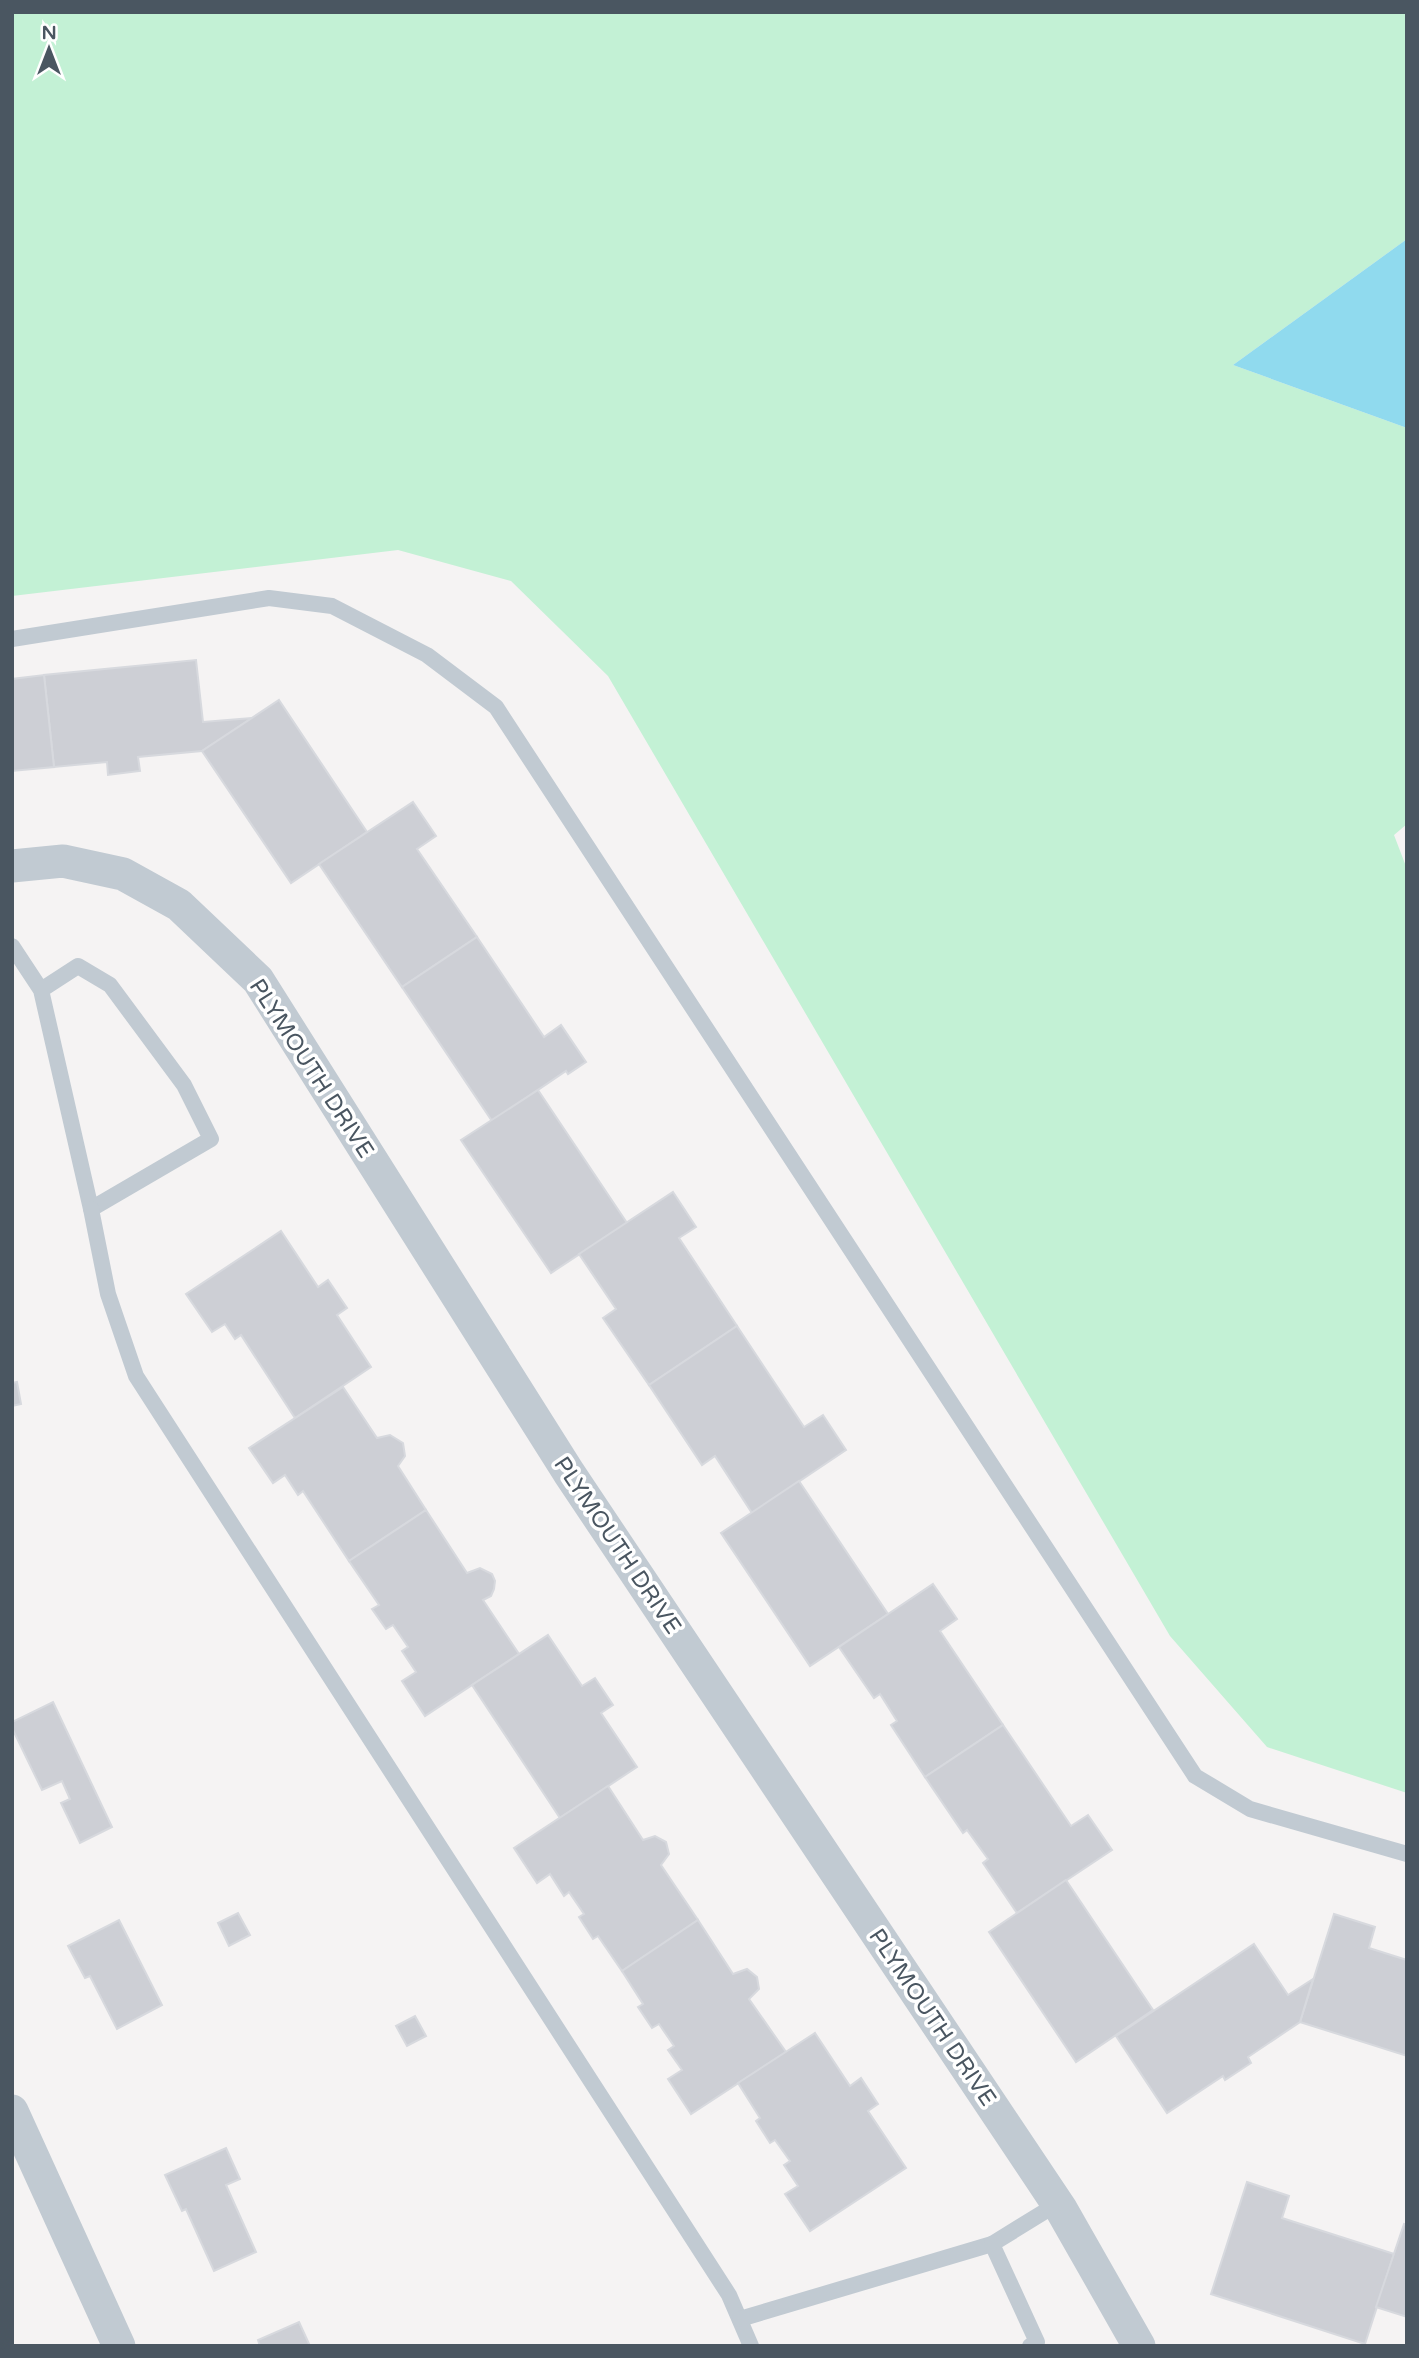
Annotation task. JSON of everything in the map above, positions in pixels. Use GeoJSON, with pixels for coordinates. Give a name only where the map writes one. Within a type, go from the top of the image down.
{"type":"FeatureCollection","features":[{"type":"Feature","properties":{"kind":"street","name":"PLYMOUTH DRIVE"},"geometry":{"type":"LineString","coordinates":[[12,866],[63,861],[123,874],[179,905],[258,980],[569,1473],[1057,2204],[1139,2346]]}},
{"type":"Feature","properties":{"kind":"street"},"geometry":{"type":"LineString","coordinates":[[12,2111],[119,2346]]}},
{"type":"Feature","properties":{"kind":"lane"},"geometry":{"type":"LineString","coordinates":[[12,639],[269,598],[332,606],[427,655],[496,707],[1195,1776],[1250,1809],[1407,1854]]}},
{"type":"Feature","properties":{"kind":"lane"},"geometry":{"type":"LineString","coordinates":[[12,946],[41,990],[108,1294],[136,1376],[729,2295],[751,2346]]}},
{"type":"Feature","properties":{"kind":"lane"},"geometry":{"type":"LineString","coordinates":[[41,990],[78,965],[110,985],[184,1085],[211,1139],[91,1209]]}},
{"type":"Feature","properties":{"kind":"lane"},"geometry":{"type":"LineString","coordinates":[[740,2319],[992,2244],[1057,2204]]}},
{"type":"Feature","properties":{"kind":"lane"},"geometry":{"type":"LineString","coordinates":[[992,2244],[1037,2342],[1030,2346]]}},
{"type":"Feature","properties":{"kind":"green space"},"geometry":{"type":"Polygon","coordinates":[[[12,12],[1407,12],[1407,239],[1233,365],[1407,428],[1407,824],[1394,835],[1407,869],[1407,1793],[1267,1747],[1170,1636],[608,676],[511,581],[398,550],[12,596],[12,12]]]}},
{"type":"Feature","properties":{"kind":"water"},"geometry":{"type":"Polygon","coordinates":[[[1407,239],[1407,428],[1233,365],[1407,239]]]}},
{"type":"Feature","properties":{"kind":"building"},"geometry":{"type":"Polygon","coordinates":[[[196,660],[203,722],[252,718],[202,751],[138,757],[140,771],[108,775],[107,762],[54,767],[44,675],[196,660]]]}},
{"type":"Feature","properties":{"kind":"building"},"geometry":{"type":"Polygon","coordinates":[[[44,675],[54,767],[12,771],[12,679],[44,675]]]}},
{"type":"Feature","properties":{"kind":"building"},"geometry":{"type":"Polygon","coordinates":[[[279,700],[367,832],[291,883],[202,751],[279,700]]]}},
{"type":"Feature","properties":{"kind":"building"},"geometry":{"type":"Polygon","coordinates":[[[413,802],[436,836],[417,849],[477,937],[402,987],[319,864],[413,802]]]}},
{"type":"Feature","properties":{"kind":"building"},"geometry":{"type":"Polygon","coordinates":[[[477,937],[544,1037],[561,1025],[586,1062],[568,1074],[566,1071],[492,1121],[402,987],[477,937]]]}},
{"type":"Feature","properties":{"kind":"building"},"geometry":{"type":"Polygon","coordinates":[[[538,1090],[627,1223],[551,1273],[461,1140],[538,1090]]]}},
{"type":"Feature","properties":{"kind":"building"},"geometry":{"type":"Polygon","coordinates":[[[673,1192],[696,1227],[679,1238],[737,1326],[649,1385],[603,1318],[616,1309],[579,1254],[673,1192]]]}},
{"type":"Feature","properties":{"kind":"building"},"geometry":{"type":"Polygon","coordinates":[[[281,1231],[318,1287],[328,1280],[347,1308],[337,1315],[371,1367],[295,1418],[241,1335],[235,1339],[225,1324],[212,1332],[186,1294],[281,1231]]]}},
{"type":"Feature","properties":{"kind":"building"},"geometry":{"type":"Polygon","coordinates":[[[737,1326],[804,1427],[823,1415],[846,1450],[752,1513],[715,1456],[702,1465],[649,1385],[737,1326]]]}},
{"type":"Feature","properties":{"kind":"building"},"geometry":{"type":"Polygon","coordinates":[[[17,1382],[21,1404],[12,1406],[12,1383],[17,1382]]]}},
{"type":"Feature","properties":{"kind":"building"},"geometry":{"type":"Polygon","coordinates":[[[343,1387],[377,1438],[390,1435],[403,1443],[405,1456],[398,1466],[426,1510],[349,1561],[303,1491],[298,1495],[285,1475],[273,1483],[249,1448],[343,1387]]]}},
{"type":"Feature","properties":{"kind":"building"},"geometry":{"type":"Polygon","coordinates":[[[799,1481],[888,1614],[810,1666],[721,1533],[799,1481]]]}},
{"type":"Feature","properties":{"kind":"building"},"geometry":{"type":"Polygon","coordinates":[[[426,1510],[467,1573],[480,1568],[492,1574],[494,1589],[491,1596],[483,1600],[519,1654],[425,1716],[402,1681],[416,1672],[402,1651],[408,1647],[393,1625],[386,1629],[372,1609],[379,1605],[349,1561],[426,1510]]]}},
{"type":"Feature","properties":{"kind":"building"},"geometry":{"type":"Polygon","coordinates":[[[933,1584],[957,1619],[940,1631],[1003,1725],[925,1777],[891,1725],[897,1721],[880,1694],[874,1698],[839,1647],[933,1584]]]}},
{"type":"Feature","properties":{"kind":"building"},"geometry":{"type":"Polygon","coordinates":[[[548,1635],[582,1686],[595,1678],[613,1705],[601,1713],[637,1767],[560,1818],[472,1685],[548,1635]]]}},
{"type":"Feature","properties":{"kind":"building"},"geometry":{"type":"Polygon","coordinates":[[[53,1702],[112,1827],[80,1843],[61,1803],[70,1799],[62,1781],[42,1790],[12,1728],[12,1722],[53,1702]]]}},
{"type":"Feature","properties":{"kind":"building"},"geometry":{"type":"Polygon","coordinates":[[[1003,1725],[1071,1826],[1088,1815],[1112,1850],[1017,1913],[983,1863],[988,1859],[967,1830],[963,1833],[925,1777],[1003,1725]]]}},
{"type":"Feature","properties":{"kind":"building"},"geometry":{"type":"Polygon","coordinates":[[[608,1786],[643,1840],[655,1836],[666,1842],[669,1854],[661,1865],[698,1920],[622,1971],[598,1936],[593,1939],[579,1917],[584,1914],[569,1892],[564,1896],[550,1874],[537,1883],[514,1848],[608,1786]]]}},
{"type":"Feature","properties":{"kind":"building"},"geometry":{"type":"Polygon","coordinates":[[[1066,1880],[1153,2010],[1076,2062],[989,1932],[1066,1880]]]}},
{"type":"Feature","properties":{"kind":"building"},"geometry":{"type":"Polygon","coordinates":[[[238,1913],[250,1935],[229,1946],[218,1923],[238,1913]]]}},
{"type":"Feature","properties":{"kind":"building"},"geometry":{"type":"Polygon","coordinates":[[[1334,1914],[1375,1927],[1369,1948],[1407,1960],[1407,2056],[1300,2022],[1334,1914]]]}},
{"type":"Feature","properties":{"kind":"building"},"geometry":{"type":"Polygon","coordinates":[[[119,1920],[162,2005],[117,2029],[90,1976],[85,1978],[68,1946],[119,1920]]]}},
{"type":"Feature","properties":{"kind":"building"},"geometry":{"type":"Polygon","coordinates":[[[698,1920],[733,1974],[747,1969],[757,1977],[759,1989],[749,1999],[786,2052],[691,2114],[668,2079],[682,2070],[668,2050],[674,2046],[659,2024],[652,2028],[638,2007],[643,2004],[622,1971],[698,1920]]]}},
{"type":"Feature","properties":{"kind":"building"},"geometry":{"type":"Polygon","coordinates":[[[1254,1944],[1288,1995],[1313,1979],[1300,2022],[1248,2057],[1251,2063],[1225,2080],[1223,2076],[1167,2113],[1116,2036],[1254,1944]]]}},
{"type":"Feature","properties":{"kind":"building"},"geometry":{"type":"Polygon","coordinates":[[[415,2016],[426,2036],[407,2046],[396,2026],[415,2016]]]}},
{"type":"Feature","properties":{"kind":"building"},"geometry":{"type":"Polygon","coordinates":[[[815,2033],[850,2086],[861,2078],[878,2104],[868,2111],[906,2168],[810,2231],[785,2194],[798,2186],[784,2165],[790,2161],[775,2140],[770,2143],[756,2121],[760,2118],[738,2083],[815,2033]]]}},
{"type":"Feature","properties":{"kind":"building"},"geometry":{"type":"Polygon","coordinates":[[[226,2148],[240,2179],[226,2185],[256,2252],[214,2271],[186,2209],[182,2211],[165,2175],[226,2148]]]}},
{"type":"Feature","properties":{"kind":"building"},"geometry":{"type":"Polygon","coordinates":[[[1247,2182],[1289,2196],[1282,2218],[1394,2254],[1365,2344],[1211,2294],[1247,2182]]]}},
{"type":"Feature","properties":{"kind":"building"},"geometry":{"type":"Polygon","coordinates":[[[1404,2224],[1407,2225],[1407,2317],[1376,2307],[1404,2224]]]}},
{"type":"Feature","properties":{"kind":"building"},"geometry":{"type":"Polygon","coordinates":[[[299,2322],[310,2346],[260,2346],[258,2340],[299,2322]]]}}]}
